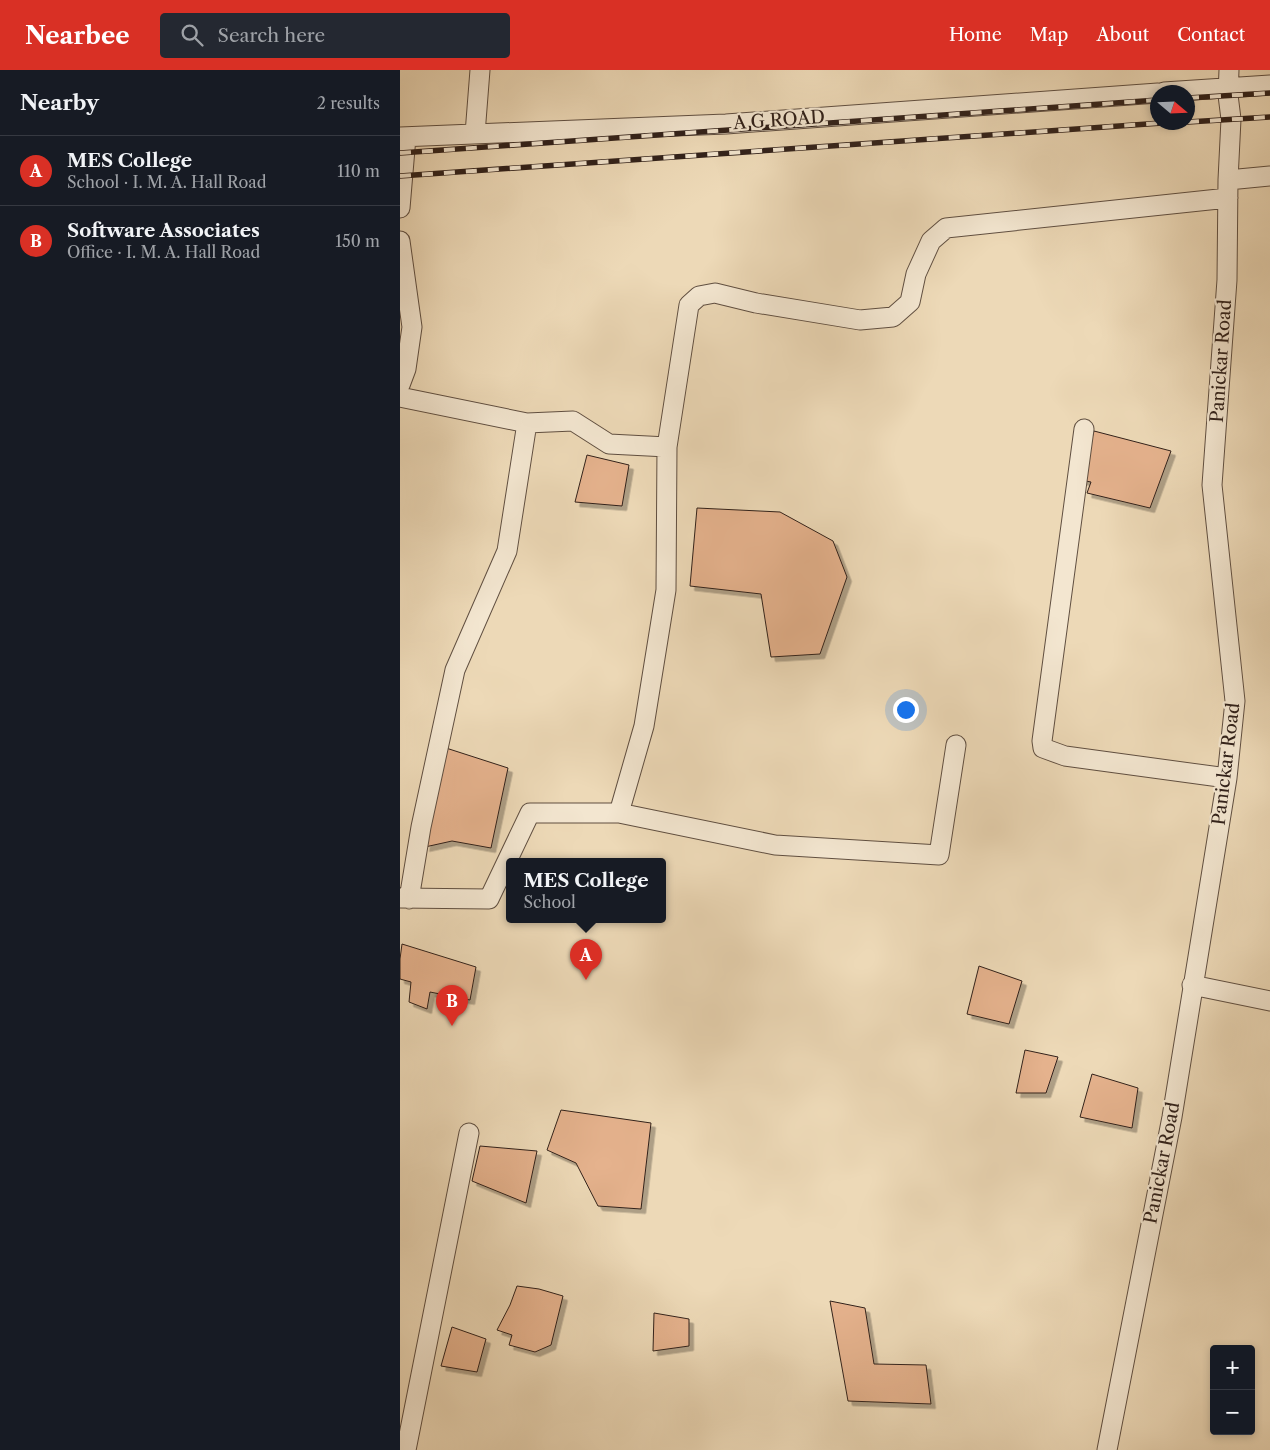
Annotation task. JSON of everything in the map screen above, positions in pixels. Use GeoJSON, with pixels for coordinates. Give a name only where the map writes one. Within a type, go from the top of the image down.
{"type":"FeatureCollection","features":[{"type":"Feature","properties":{"kind":"street"},"geometry":{"type":"LineString","coordinates":[[475,134],[480,70]]}},
{"type":"Feature","properties":{"kind":"street"},"geometry":{"type":"LineString","coordinates":[[1195,85],[1229,78],[1270,85]]}},
{"type":"Feature","properties":{"kind":"street","name":"Panickar Road"},"geometry":{"type":"LineString","coordinates":[[1107,1450],[1172,1117],[1226,778],[1235,701],[1212,485],[1227,280],[1231,119],[1228,95],[1229,78]]}},
{"type":"Feature","properties":{"kind":"street","name":"A G ROAD"},"geometry":{"type":"LineString","coordinates":[[403,137],[726,124],[1150,94]]}},
{"type":"Feature","properties":{"kind":"street"},"geometry":{"type":"LineString","coordinates":[[400,208],[403,137]]}},
{"type":"Feature","properties":{"kind":"street"},"geometry":{"type":"LineString","coordinates":[[619,813],[644,726],[666,590],[667,447],[689,305],[700,296],[715,293],[756,303],[860,320],[893,317],[910,302],[916,274],[931,241],[946,228],[1228,188],[1270,176]]}},
{"type":"Feature","properties":{"kind":"street"},"geometry":{"type":"LineString","coordinates":[[400,240],[404,299],[412,328],[406,369],[400,385]]}},
{"type":"Feature","properties":{"kind":"street"},"geometry":{"type":"LineString","coordinates":[[400,397],[527,423],[573,421],[609,444],[667,447]]}},
{"type":"Feature","properties":{"kind":"street"},"geometry":{"type":"LineString","coordinates":[[506,863],[489,899],[405,899],[455,670],[507,551],[527,423]]}},
{"type":"Feature","properties":{"kind":"street"},"geometry":{"type":"LineString","coordinates":[[1084,429],[1042,741],[1044,748],[1065,756],[1226,778]]}},
{"type":"Feature","properties":{"kind":"street"},"geometry":{"type":"LineString","coordinates":[[509,858],[530,813],[619,813],[775,845],[939,855],[956,745]]}},
{"type":"Feature","properties":{"kind":"street"},"geometry":{"type":"LineString","coordinates":[[1192,985],[1270,1001]]}},
{"type":"Feature","properties":{"kind":"street"},"geometry":{"type":"LineString","coordinates":[[406,1450],[469,1134]]}},
{"type":"Feature","properties":{"kind":"building"},"geometry":{"type":"Polygon","coordinates":[[[1094,431],[1171,451],[1150,508],[1087,493],[1091,482],[1080,480],[1094,431]]]}},
{"type":"Feature","properties":{"kind":"building"},"geometry":{"type":"Polygon","coordinates":[[[587,455],[629,465],[622,506],[575,502],[587,455]]]}},
{"type":"Feature","properties":{"kind":"building"},"geometry":{"type":"Polygon","coordinates":[[[697,508],[780,512],[833,541],[847,577],[820,654],[771,657],[761,594],[690,586],[697,508]]]}},
{"type":"Feature","properties":{"kind":"building"},"geometry":{"type":"Polygon","coordinates":[[[446,748],[508,768],[491,848],[452,841],[425,847],[446,748]]]}},
{"type":"Feature","properties":{"kind":"building"},"geometry":{"type":"Polygon","coordinates":[[[402,944],[476,967],[470,1000],[430,992],[427,1009],[409,1002],[411,982],[400,979],[402,944]]]}},
{"type":"Feature","properties":{"kind":"building"},"geometry":{"type":"Polygon","coordinates":[[[979,966],[1022,981],[1009,1024],[967,1014],[979,966]]]}},
{"type":"Feature","properties":{"kind":"building"},"geometry":{"type":"Polygon","coordinates":[[[1025,1050],[1058,1057],[1046,1093],[1016,1093],[1025,1050]]]}},
{"type":"Feature","properties":{"kind":"building"},"geometry":{"type":"Polygon","coordinates":[[[1092,1074],[1138,1088],[1132,1128],[1080,1117],[1092,1074]]]}},
{"type":"Feature","properties":{"kind":"building"},"geometry":{"type":"Polygon","coordinates":[[[561,1110],[651,1123],[641,1209],[598,1206],[576,1163],[547,1150],[561,1110]]]}},
{"type":"Feature","properties":{"kind":"building"},"geometry":{"type":"Polygon","coordinates":[[[480,1146],[537,1151],[526,1203],[472,1181],[480,1146]]]}},
{"type":"Feature","properties":{"kind":"building"},"geometry":{"type":"Polygon","coordinates":[[[517,1286],[539,1289],[563,1296],[551,1345],[535,1352],[509,1345],[512,1335],[497,1330],[517,1286]]]}},
{"type":"Feature","properties":{"kind":"building"},"geometry":{"type":"Polygon","coordinates":[[[830,1301],[865,1308],[874,1364],[926,1365],[931,1404],[848,1401],[830,1301]]]}},
{"type":"Feature","properties":{"kind":"building"},"geometry":{"type":"Polygon","coordinates":[[[654,1313],[689,1319],[689,1346],[653,1351],[654,1313]]]}},
{"type":"Feature","properties":{"kind":"building"},"geometry":{"type":"Polygon","coordinates":[[[452,1327],[486,1339],[477,1372],[441,1366],[452,1327]]]}},
{"type":"Feature","properties":{"kind":"railway"},"geometry":{"type":"LineString","coordinates":[[1195,98],[1270,93]]}},
{"type":"Feature","properties":{"kind":"railway"},"geometry":{"type":"LineString","coordinates":[[400,153],[1150,101]]}},
{"type":"Feature","properties":{"kind":"railway"},"geometry":{"type":"LineString","coordinates":[[1195,122],[1270,117]]}},
{"type":"Feature","properties":{"kind":"railway"},"geometry":{"type":"LineString","coordinates":[[400,176],[1150,124]]}},
{"type":"Feature","properties":{"kind":"place","name":"MES College"},"geometry":{"type":"Point","coordinates":[586,980]}},
{"type":"Feature","properties":{"kind":"place","name":"Software Associates"},"geometry":{"type":"Point","coordinates":[452,1026]}}]}
